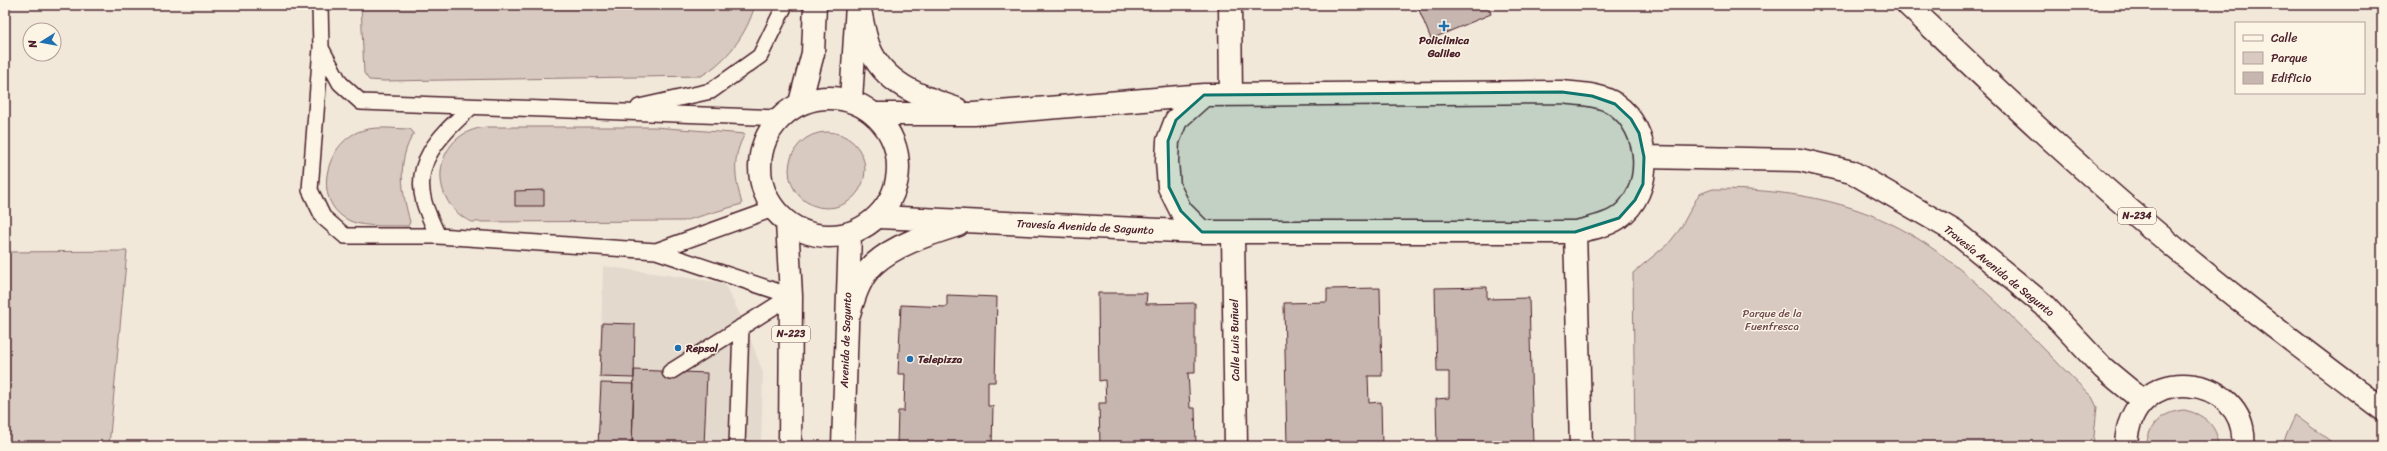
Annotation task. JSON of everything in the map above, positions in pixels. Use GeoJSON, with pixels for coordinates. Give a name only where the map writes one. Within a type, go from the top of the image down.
{"type":"FeatureCollection","features":[{"type":"Feature","properties":{"kind":"main road"},"geometry":{"type":"LineString","coordinates":[[800,103],[813,53],[815,5]]}},
{"type":"Feature","properties":{"kind":"main road"},"geometry":{"type":"LineString","coordinates":[[851,100],[858,5]]}},
{"type":"Feature","properties":{"kind":"main road"},"geometry":{"type":"LineString","coordinates":[[858,5],[870,48],[884,72],[912,93],[974,114]]}},
{"type":"Feature","properties":{"kind":"main road"},"geometry":{"type":"LineString","coordinates":[[1230,5],[1231,95]]}},
{"type":"Feature","properties":{"kind":"main road","name":"N-234"},"geometry":{"type":"LineString","coordinates":[[1908,5],[2010,102],[2161,237],[2226,290],[2382,409]]}},
{"type":"Feature","properties":{"kind":"main road","name":"Travesía Avenida de Sagunto"},"geometry":{"type":"LineString","coordinates":[[879,217],[1234,234],[1575,232],[1595,228],[1619,218],[1635,200],[1643,184],[1644,158],[1639,133],[1631,119],[1615,104],[1592,96],[1562,92],[1204,96]]}},
{"type":"Feature","properties":{"kind":"main road","name":"N-223"},"geometry":{"type":"LineString","coordinates":[[790,446],[792,296],[780,216],[761,179],[762,146],[779,118],[800,103],[825,96],[851,100],[876,114],[896,146],[897,184],[879,217]]}},
{"type":"Feature","properties":{"kind":"main road"},"geometry":{"type":"LineString","coordinates":[[876,114],[974,114],[1204,96]]}},
{"type":"Feature","properties":{"kind":"main road"},"geometry":{"type":"LineString","coordinates":[[1202,232],[1181,211],[1169,187],[1167,161],[1168,141],[1176,120],[1204,96]]}},
{"type":"Feature","properties":{"kind":"main road","name":"Travesía Avenida de Sagunto"},"geometry":{"type":"LineString","coordinates":[[1644,158],[1800,160],[1852,172],[1954,231],[2044,305],[2103,368],[2143,400]]}},
{"type":"Feature","properties":{"kind":"main road"},"geometry":{"type":"LineString","coordinates":[[780,216],[817,236],[850,234],[879,217]]}},
{"type":"Feature","properties":{"kind":"main road","name":"Travesía Avenida de Sagunto"},"geometry":{"type":"LineString","coordinates":[[846,321],[858,288],[874,264],[911,241],[969,221]]}},
{"type":"Feature","properties":{"kind":"main road"},"geometry":{"type":"LineString","coordinates":[[1575,232],[1581,446]]}},
{"type":"Feature","properties":{"kind":"main road","name":"Avenida de Sagunto"},"geometry":{"type":"LineString","coordinates":[[843,446],[850,234]]}},
{"type":"Feature","properties":{"kind":"main road","name":"Calle Luis Buñuel"},"geometry":{"type":"LineString","coordinates":[[1234,234],[1236,446]]}},
{"type":"Feature","properties":{"kind":"main road"},"geometry":{"type":"LineString","coordinates":[[2126,446],[2126,432],[2132,415],[2143,400],[2159,389],[2178,384],[2197,385],[2215,393],[2230,405],[2240,422],[2243,446]]}},
{"type":"Feature","properties":{"kind":"lane"},"geometry":{"type":"LineString","coordinates":[[320,5],[321,48],[310,190],[323,217],[345,236],[438,236],[656,251],[792,296]]}},
{"type":"Feature","properties":{"kind":"lane"},"geometry":{"type":"LineString","coordinates":[[619,112],[711,91],[760,56],[785,5]]}},
{"type":"Feature","properties":{"kind":"lane"},"geometry":{"type":"LineString","coordinates":[[321,48],[340,83],[361,102],[779,118]]}},
{"type":"Feature","properties":{"kind":"lane"},"geometry":{"type":"LineString","coordinates":[[438,236],[424,201],[422,185],[424,163],[438,139],[471,107]]}},
{"type":"Feature","properties":{"kind":"lane"},"geometry":{"type":"LineString","coordinates":[[656,251],[780,216]]}},
{"type":"Feature","properties":{"kind":"lane"},"geometry":{"type":"LineString","coordinates":[[670,372],[792,296]]}},
{"type":"Feature","properties":{"kind":"lane"},"geometry":{"type":"LineString","coordinates":[[737,446],[741,327]]}},
{"type":"Feature","properties":{"kind":"highlighted area"},"geometry":{"type":"Polygon","coordinates":[[[1562,92],[1592,96],[1615,104],[1631,119],[1639,133],[1644,157],[1643,184],[1635,200],[1619,218],[1575,232],[1202,232],[1181,211],[1169,187],[1168,141],[1176,120],[1204,95],[1562,92]]]}},
{"type":"Feature","properties":{"kind":"shaded area","name":"Repsol"},"geometry":{"type":"Polygon","coordinates":[[[603,266],[724,283],[745,324],[763,373],[761,446],[598,446],[603,266]]]}},
{"type":"Feature","properties":{"kind":"green space"},"geometry":{"type":"Polygon","coordinates":[[[361,5],[755,5],[747,26],[735,46],[719,63],[701,76],[384,81],[369,80],[364,73],[361,5]]]}},
{"type":"Feature","properties":{"kind":"green space"},"geometry":{"type":"Polygon","coordinates":[[[487,127],[654,127],[745,134],[736,160],[736,177],[742,204],[684,221],[471,222],[456,211],[446,198],[441,183],[442,167],[446,153],[456,140],[469,131],[487,127]]]}},
{"type":"Feature","properties":{"kind":"green space"},"geometry":{"type":"Polygon","coordinates":[[[381,128],[410,129],[414,133],[405,154],[402,177],[410,222],[408,226],[363,225],[350,221],[337,212],[329,199],[326,186],[328,171],[333,157],[341,145],[351,135],[364,130],[381,128]]]}},
{"type":"Feature","properties":{"kind":"green space"},"geometry":{"type":"Polygon","coordinates":[[[820,132],[834,132],[848,138],[859,149],[865,163],[865,177],[862,185],[854,197],[848,202],[834,208],[820,208],[806,202],[795,191],[789,177],[789,163],[795,149],[806,138],[820,132]]]}},
{"type":"Feature","properties":{"kind":"green space","name":"Parque de la Fuenfresca"},"geometry":{"type":"Polygon","coordinates":[[[1713,189],[1765,191],[1816,198],[1865,213],[1889,223],[1912,235],[1936,251],[1983,289],[2092,397],[2097,407],[2093,446],[1635,446],[1633,273],[1669,243],[1680,229],[1699,194],[1713,189]]]}},
{"type":"Feature","properties":{"kind":"green space"},"geometry":{"type":"Polygon","coordinates":[[[127,251],[109,446],[5,446],[5,252],[127,251]]]}},
{"type":"Feature","properties":{"kind":"green space"},"geometry":{"type":"Polygon","coordinates":[[[2184,410],[2198,414],[2212,426],[2216,432],[2219,446],[2146,446],[2150,431],[2158,420],[2169,413],[2184,410]]]}},
{"type":"Feature","properties":{"kind":"green space"},"geometry":{"type":"Polygon","coordinates":[[[2295,415],[2337,446],[2282,446],[2295,415]]]}},
{"type":"Feature","properties":{"kind":"building","name":"Policlinica Galileo"},"geometry":{"type":"Polygon","coordinates":[[[1417,5],[1488,5],[1491,14],[1431,39],[1417,5]]]}},
{"type":"Feature","properties":{"kind":"building"},"geometry":{"type":"Polygon","coordinates":[[[544,190],[544,206],[515,206],[515,191],[544,190]]]}},
{"type":"Feature","properties":{"kind":"building"},"geometry":{"type":"Polygon","coordinates":[[[1487,287],[1487,299],[1529,298],[1533,446],[1437,446],[1436,399],[1449,398],[1449,372],[1437,372],[1435,288],[1487,287]]]}},
{"type":"Feature","properties":{"kind":"building"},"geometry":{"type":"Polygon","coordinates":[[[1380,288],[1382,376],[1368,376],[1369,403],[1381,402],[1382,446],[1287,446],[1284,303],[1327,302],[1327,289],[1380,288]]]}},
{"type":"Feature","properties":{"kind":"building"},"geometry":{"type":"Polygon","coordinates":[[[1098,293],[1147,293],[1146,304],[1195,303],[1195,373],[1188,373],[1190,408],[1195,408],[1196,446],[1100,446],[1099,403],[1106,403],[1105,380],[1099,381],[1098,293]]]}},
{"type":"Feature","properties":{"kind":"building"},"geometry":{"type":"Polygon","coordinates":[[[947,295],[997,297],[995,382],[988,382],[988,406],[993,406],[992,446],[897,446],[898,411],[904,411],[905,374],[898,374],[901,305],[947,307],[947,295]]]}},
{"type":"Feature","properties":{"kind":"building"},"geometry":{"type":"Polygon","coordinates":[[[602,323],[635,324],[634,378],[600,377],[602,323]]]}},
{"type":"Feature","properties":{"kind":"building"},"geometry":{"type":"Polygon","coordinates":[[[634,370],[707,373],[704,446],[632,446],[634,370]]]}},
{"type":"Feature","properties":{"kind":"building"},"geometry":{"type":"Polygon","coordinates":[[[601,383],[634,384],[632,446],[598,446],[601,383]]]}},
{"type":"Feature","properties":{"kind":"place","name":"Policlinica Galileo"},"geometry":{"type":"Point","coordinates":[1444,26]}},
{"type":"Feature","properties":{"kind":"place","name":"Repsol"},"geometry":{"type":"Point","coordinates":[678,348]}},
{"type":"Feature","properties":{"kind":"place","name":"Telepizza"},"geometry":{"type":"Point","coordinates":[910,359]}}]}
